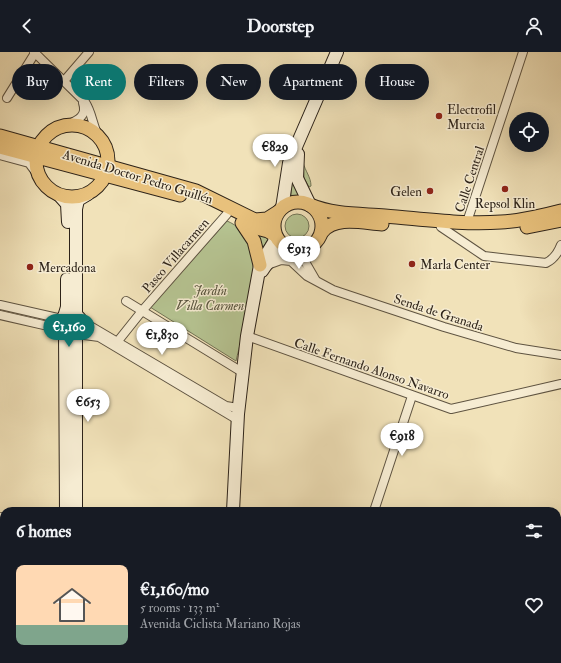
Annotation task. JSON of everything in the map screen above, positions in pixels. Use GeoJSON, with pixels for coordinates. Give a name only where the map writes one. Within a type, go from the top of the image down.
{"type":"FeatureCollection","features":[{"type":"Feature","properties":{"kind":"main road"},"geometry":{"type":"LineString","coordinates":[[233,507],[238,408],[242,372],[247,336],[262,269],[274,242],[275,235],[273,225],[280,210],[288,169],[337,52]]}},
{"type":"Feature","properties":{"kind":"main road"},"geometry":{"type":"LineString","coordinates":[[66,507],[67,307],[68,211],[65,201],[46,187],[36,168],[37,151],[50,132],[65,126],[85,128],[94,133],[106,150],[107,170],[97,188],[78,200],[76,209],[78,318],[81,328],[67,328]]}},
{"type":"Feature","properties":{"kind":"main road"},"geometry":{"type":"LineString","coordinates":[[0,136],[37,151],[107,170]]}},
{"type":"Feature","properties":{"kind":"main road"},"geometry":{"type":"LineString","coordinates":[[300,140],[296,159],[297,178],[310,205],[320,216],[322,232]]}},
{"type":"Feature","properties":{"kind":"main road"},"geometry":{"type":"LineString","coordinates":[[0,147],[37,151]]}},
{"type":"Feature","properties":{"kind":"main road","name":"Avenida Doctor Pedro Guillén"},"geometry":{"type":"LineString","coordinates":[[107,170],[206,195],[255,220],[267,220],[280,210]]}},
{"type":"Feature","properties":{"kind":"main road","name":"Avenida Doctor Pedro Guillén"},"geometry":{"type":"LineString","coordinates":[[107,170],[152,187],[197,200],[241,222],[268,231],[275,235]]}},
{"type":"Feature","properties":{"kind":"main road"},"geometry":{"type":"LineString","coordinates":[[58,195],[72,198],[88,194]]}},
{"type":"Feature","properties":{"kind":"main road"},"geometry":{"type":"LineString","coordinates":[[280,210],[293,202],[302,202],[326,210],[467,222],[501,222],[539,217],[561,211]]}},
{"type":"Feature","properties":{"kind":"main road"},"geometry":{"type":"LineString","coordinates":[[262,269],[282,251],[304,250],[313,246],[329,224],[337,222],[495,231],[548,224],[561,220]]}},
{"type":"Feature","properties":{"kind":"main road"},"geometry":{"type":"LineString","coordinates":[[241,222],[254,241],[262,269]]}},
{"type":"Feature","properties":{"kind":"main road"},"geometry":{"type":"LineString","coordinates":[[275,235],[284,247],[293,250]]}},
{"type":"Feature","properties":{"kind":"main road"},"geometry":{"type":"LineString","coordinates":[[76,507],[67,328],[70,314],[78,318]]}},
{"type":"Feature","properties":{"kind":"street"},"geometry":{"type":"LineString","coordinates":[[7,98],[35,52],[71,88]]}},
{"type":"Feature","properties":{"kind":"street"},"geometry":{"type":"LineString","coordinates":[[64,81],[89,52]]}},
{"type":"Feature","properties":{"kind":"street","name":"Calle Central"},"geometry":{"type":"LineString","coordinates":[[467,222],[523,52]]}},
{"type":"Feature","properties":{"kind":"street"},"geometry":{"type":"LineString","coordinates":[[65,126],[78,120],[82,116],[85,109],[82,100]]}},
{"type":"Feature","properties":{"kind":"street"},"geometry":{"type":"LineString","coordinates":[[82,100],[87,106],[92,124],[101,141]]}},
{"type":"Feature","properties":{"kind":"street"},"geometry":{"type":"LineString","coordinates":[[0,155],[29,163],[40,178]]}},
{"type":"Feature","properties":{"kind":"street","name":"Paseo Villacarmen"},"geometry":{"type":"LineString","coordinates":[[118,341],[227,214]]}},
{"type":"Feature","properties":{"kind":"street"},"geometry":{"type":"LineString","coordinates":[[441,228],[484,256],[546,263],[552,260],[561,245]]}},
{"type":"Feature","properties":{"kind":"street"},"geometry":{"type":"LineString","coordinates":[[293,250],[304,260],[315,279]]}},
{"type":"Feature","properties":{"kind":"street","name":"Senda de Granada"},"geometry":{"type":"LineString","coordinates":[[262,269],[276,260],[287,260],[294,263],[307,276],[333,290],[444,327],[516,348],[561,355]]}},
{"type":"Feature","properties":{"kind":"street","name":"Paseo Villacarmen"},"geometry":{"type":"LineString","coordinates":[[126,301],[242,372]]}},
{"type":"Feature","properties":{"kind":"street"},"geometry":{"type":"LineString","coordinates":[[0,305],[67,328],[99,337],[238,420]]}},
{"type":"Feature","properties":{"kind":"street"},"geometry":{"type":"LineString","coordinates":[[0,316],[67,328]]}},
{"type":"Feature","properties":{"kind":"street"},"geometry":{"type":"LineString","coordinates":[[78,318],[226,406],[238,408]]}},
{"type":"Feature","properties":{"kind":"street","name":"Calle Fernando Alonso Navarro"},"geometry":{"type":"LineString","coordinates":[[247,336],[412,396],[451,408],[561,384]]}},
{"type":"Feature","properties":{"kind":"street"},"geometry":{"type":"LineString","coordinates":[[375,507],[412,396]]}},
{"type":"Feature","properties":{"kind":"green space"},"geometry":{"type":"Polygon","coordinates":[[[303,162],[310,180],[311,186],[309,187],[304,178],[303,162]]]}},
{"type":"Feature","properties":{"kind":"green space"},"geometry":{"type":"Polygon","coordinates":[[[291,176],[301,196],[291,197],[291,176]]]}},
{"type":"Feature","properties":{"kind":"green space"},"geometry":{"type":"Polygon","coordinates":[[[297,214],[302,215],[308,221],[308,231],[302,237],[297,238],[292,237],[286,231],[285,226],[286,221],[292,215],[297,214]]]}},
{"type":"Feature","properties":{"kind":"green space","name":"Jardín Villa Carmen"},"geometry":{"type":"Polygon","coordinates":[[[227,221],[238,227],[244,233],[251,244],[254,255],[253,284],[236,361],[150,307],[227,221]]]}},
{"type":"Feature","properties":{"kind":"green space"},"geometry":{"type":"Polygon","coordinates":[[[254,232],[269,238],[262,249],[254,232]]]}},
{"type":"Feature","properties":{"kind":"place","name":"Electrofil Murcia"},"geometry":{"type":"Point","coordinates":[439,116]}},
{"type":"Feature","properties":{"kind":"place","name":"Repsol Klin"},"geometry":{"type":"Point","coordinates":[505,189]}},
{"type":"Feature","properties":{"kind":"place","name":"Gelen"},"geometry":{"type":"Point","coordinates":[430,191]}},
{"type":"Feature","properties":{"kind":"place","name":"Marla Center"},"geometry":{"type":"Point","coordinates":[412,264]}},
{"type":"Feature","properties":{"kind":"place","name":"Mercadona"},"geometry":{"type":"Point","coordinates":[30,267]}}]}
